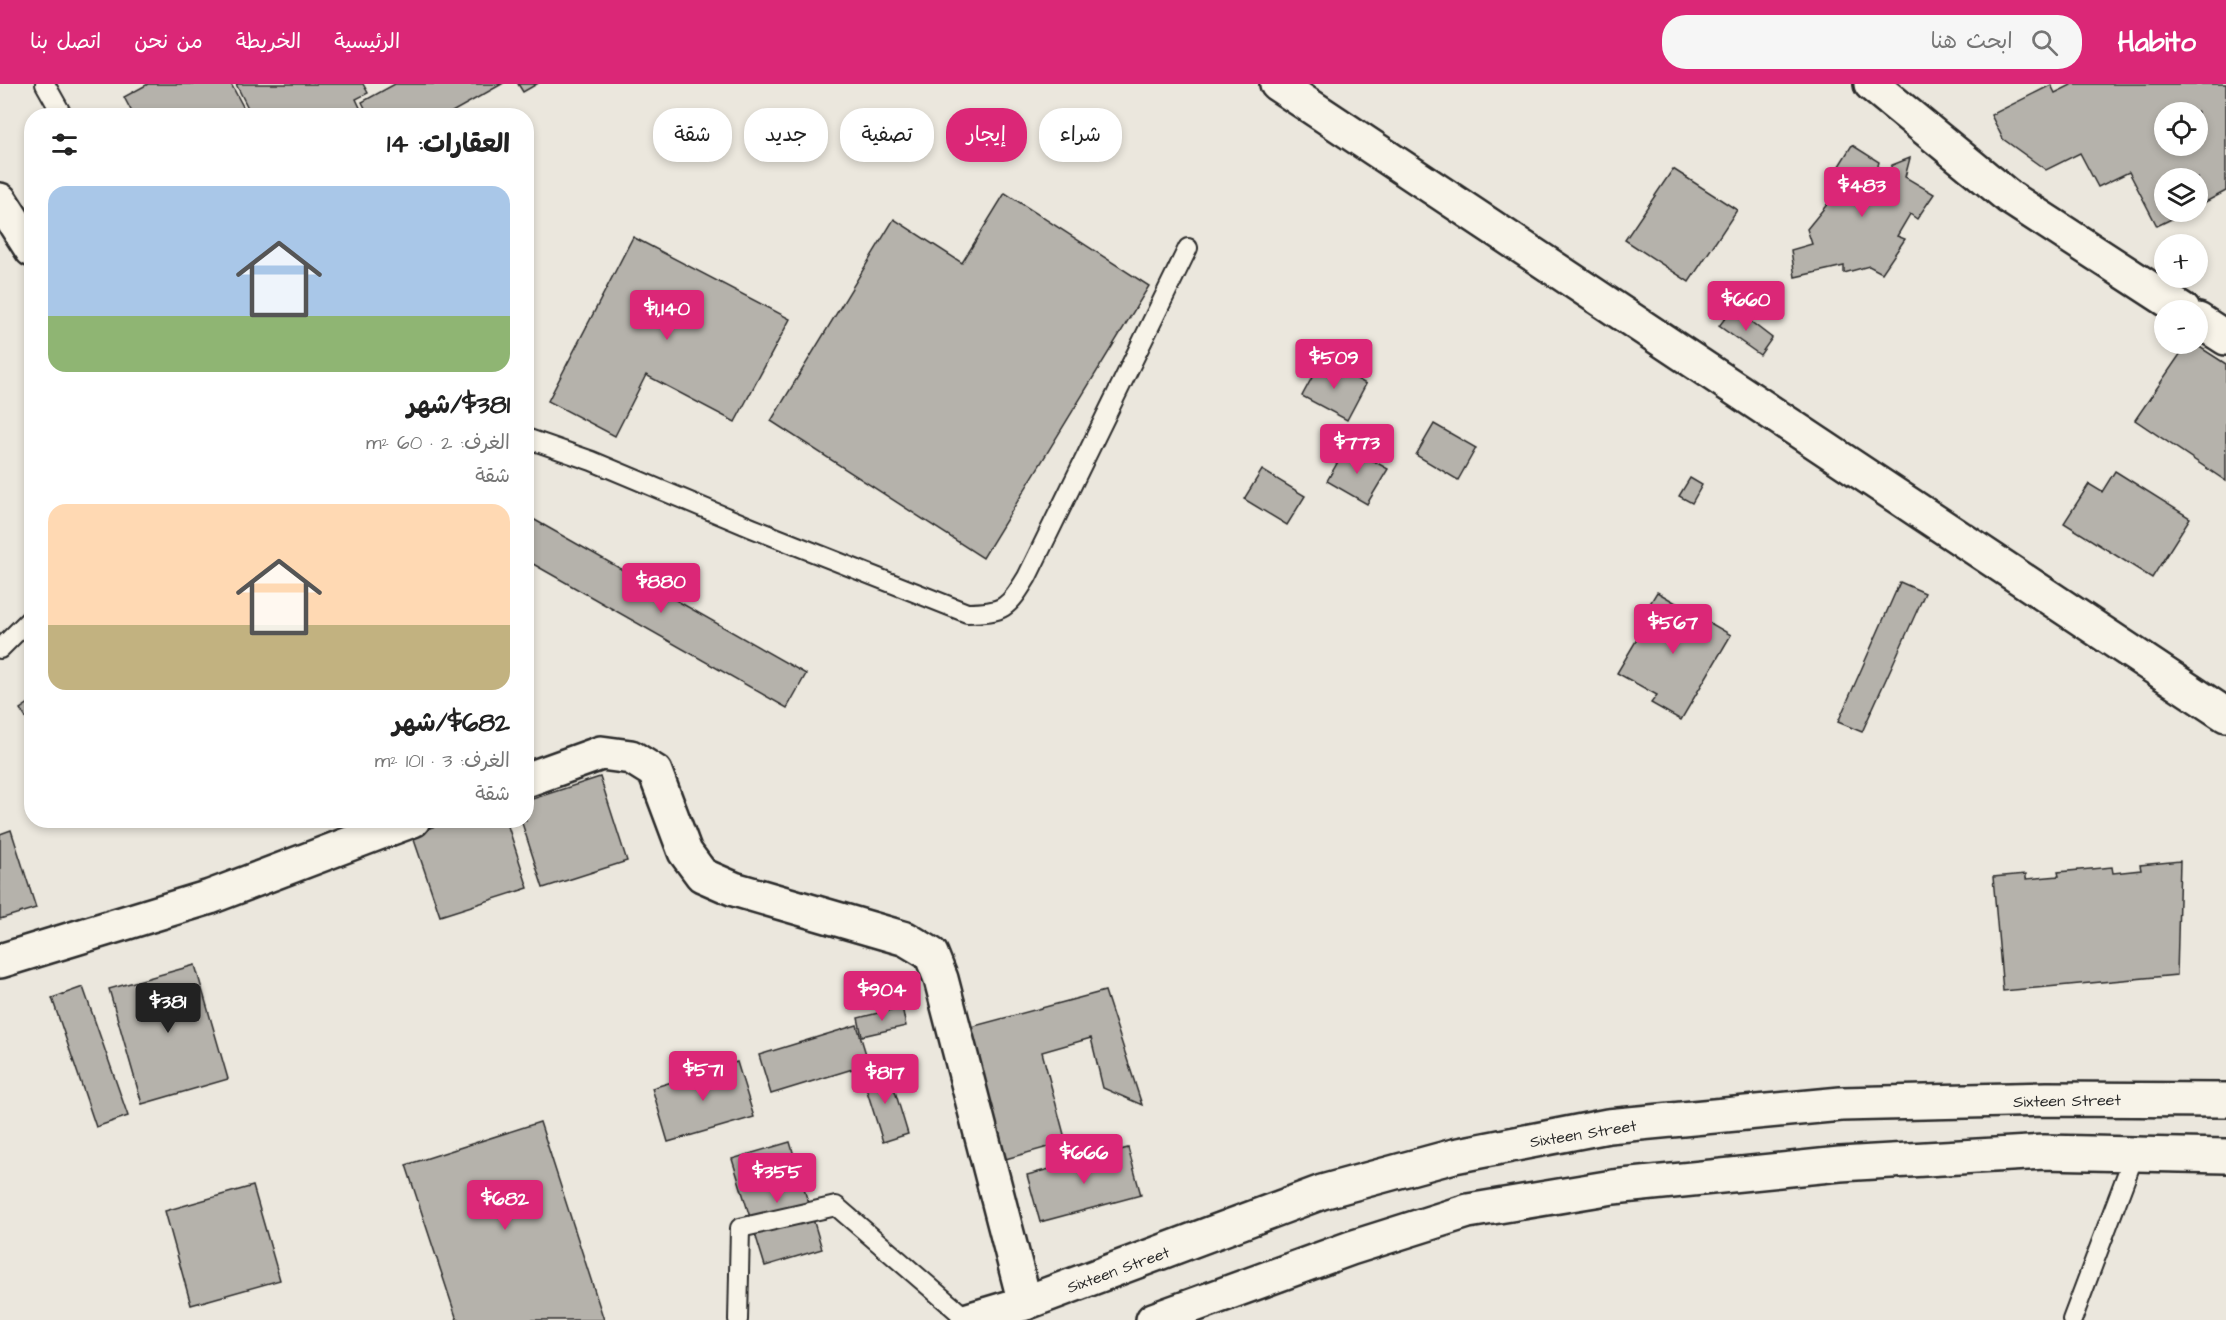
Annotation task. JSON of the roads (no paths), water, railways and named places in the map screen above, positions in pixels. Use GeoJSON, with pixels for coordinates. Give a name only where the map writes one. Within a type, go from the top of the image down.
{"type":"FeatureCollection","features":[{"type":"Feature","properties":{"kind":"main road"},"geometry":{"type":"LineString","coordinates":[[1277,84],[2226,716]]}},
{"type":"Feature","properties":{"kind":"main road"},"geometry":{"type":"LineString","coordinates":[[1871,84],[2009,197],[2168,300]]}},
{"type":"Feature","properties":{"kind":"main road"},"geometry":{"type":"LineString","coordinates":[[0,200],[24,231]]}},
{"type":"Feature","properties":{"kind":"main road"},"geometry":{"type":"LineString","coordinates":[[2208,327],[2226,339]]}},
{"type":"Feature","properties":{"kind":"main road"},"geometry":{"type":"LineString","coordinates":[[534,777],[601,753],[630,757],[655,772],[685,852],[702,875],[734,890],[906,939],[931,954],[941,979],[1025,1303]]}},
{"type":"Feature","properties":{"kind":"main road"},"geometry":{"type":"LineString","coordinates":[[0,961],[210,897],[383,828]]}},
{"type":"Feature","properties":{"kind":"main road","name":"Sixteen Street"},"geometry":{"type":"LineString","coordinates":[[968,1320],[1025,1303],[1322,1192],[1454,1156],[1608,1126],[1841,1104],[2059,1099],[2226,1100]]}},
{"type":"Feature","properties":{"kind":"main road"},"geometry":{"type":"LineString","coordinates":[[1153,1320],[1351,1248],[1468,1211],[1613,1187],[1840,1164],[2044,1152],[2226,1156]]}},
{"type":"Feature","properties":{"kind":"lane"},"geometry":{"type":"LineString","coordinates":[[45,84],[58,108]]}},
{"type":"Feature","properties":{"kind":"lane"},"geometry":{"type":"LineString","coordinates":[[534,441],[592,460],[752,528],[967,614],[992,613],[1011,603],[1027,577],[1188,248]]}},
{"type":"Feature","properties":{"kind":"lane"},"geometry":{"type":"LineString","coordinates":[[0,649],[24,625]]}},
{"type":"Feature","properties":{"kind":"lane"},"geometry":{"type":"LineString","coordinates":[[2072,1320],[2135,1153]]}},
{"type":"Feature","properties":{"kind":"lane"},"geometry":{"type":"LineString","coordinates":[[738,1320],[740,1228],[836,1206],[968,1320]]}}]}
